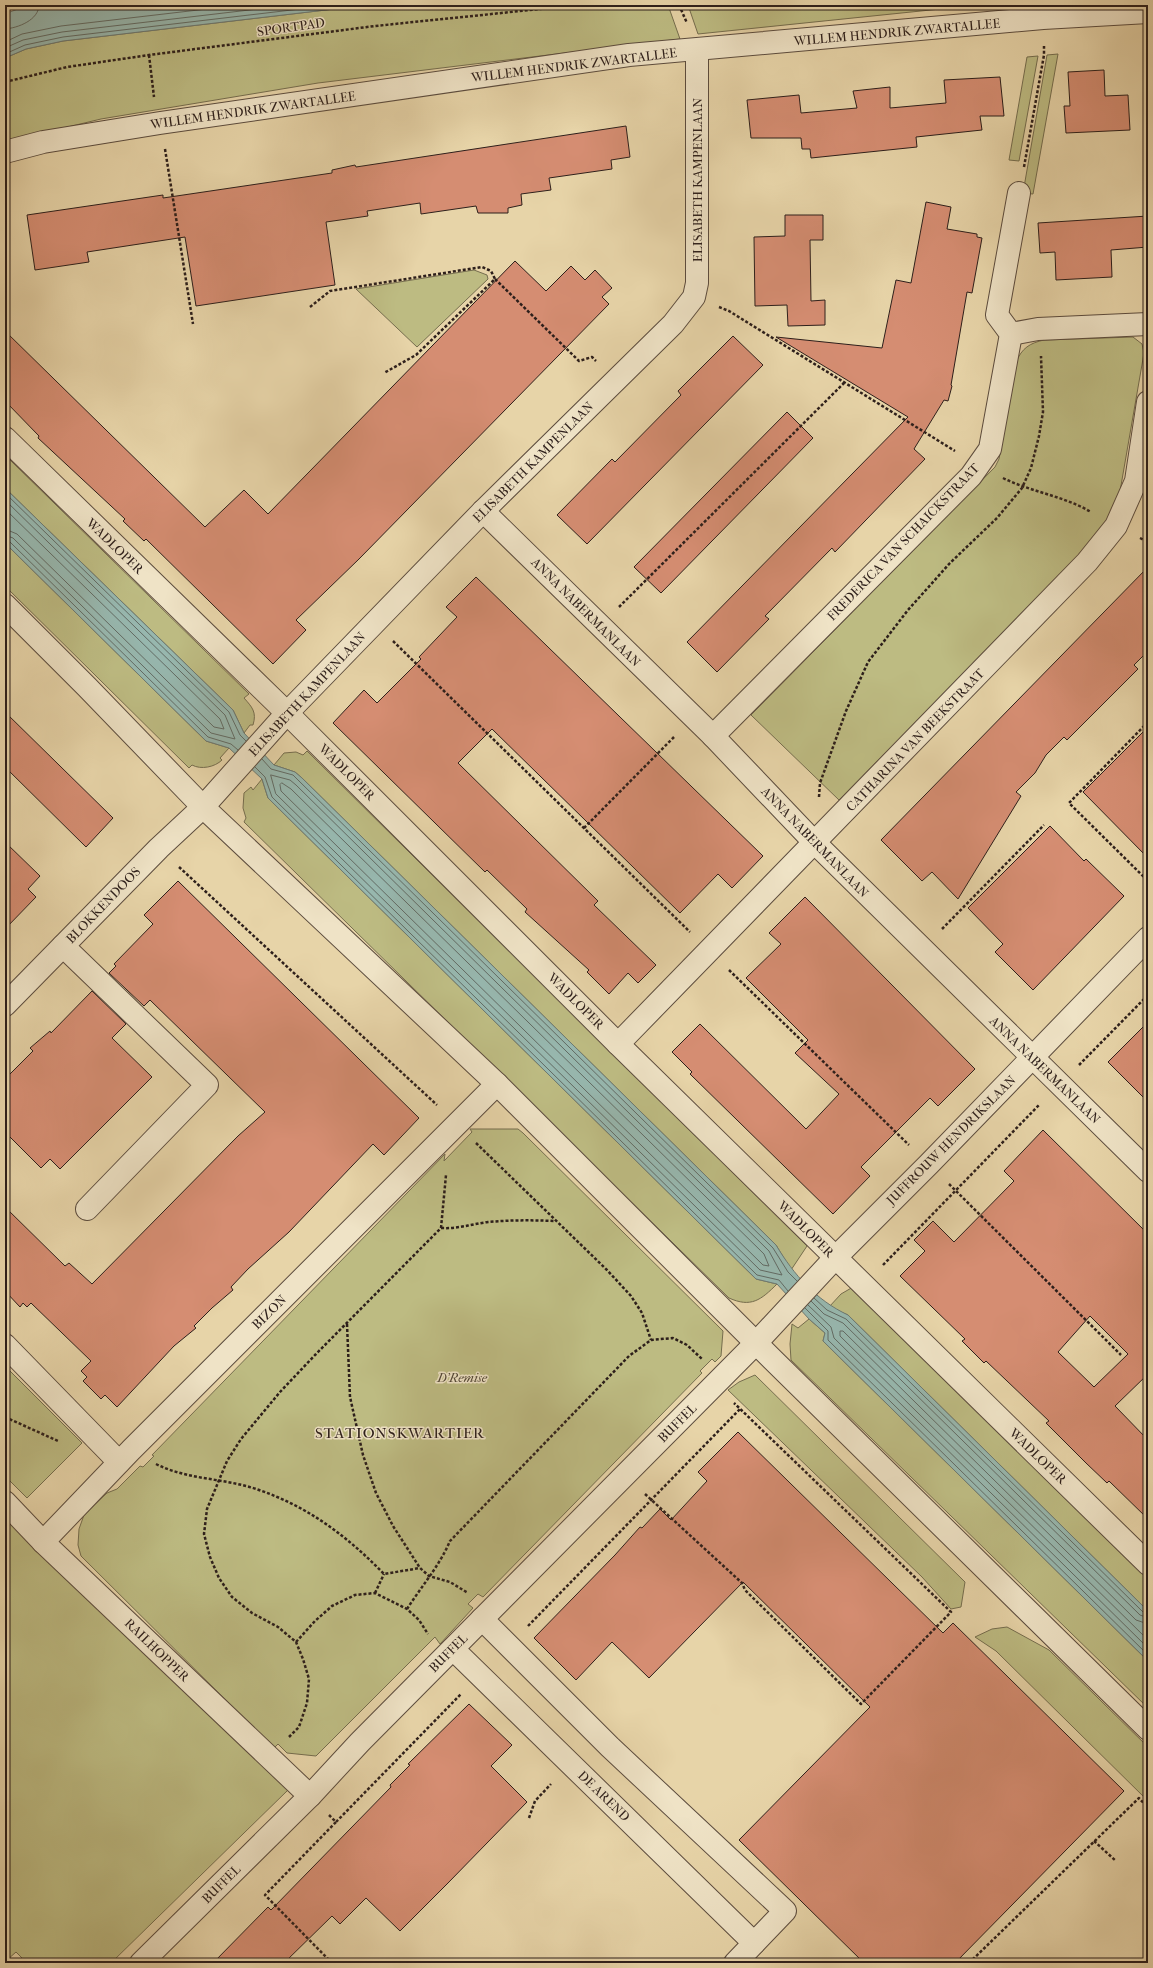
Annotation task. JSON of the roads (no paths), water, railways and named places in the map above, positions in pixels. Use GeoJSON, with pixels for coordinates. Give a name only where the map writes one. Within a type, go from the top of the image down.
{"type":"FeatureCollection","features":[{"type":"Feature","properties":{"kind":"street","name":"WILLEM HENDRIK ZWARTALLEE"},"geometry":{"type":"LineString","coordinates":[[5,152],[43,142],[160,123],[629,55],[1044,18],[1148,12]]}},
{"type":"Feature","properties":{"kind":"street","name":"ELISABETH KAMPENLAAN"},"geometry":{"type":"LineString","coordinates":[[203,807],[287,713],[483,511],[673,324],[694,298],[698,254],[698,50]]}},
{"type":"Feature","properties":{"kind":"street"},"geometry":{"type":"LineString","coordinates":[[1019,193],[998,315],[1011,334],[1038,329],[1148,324]]}},
{"type":"Feature","properties":{"kind":"street","name":"FREDERICA VAN SCHAICKSTRAAT"},"geometry":{"type":"LineString","coordinates":[[713,736],[971,476],[990,449],[1011,334]]}},
{"type":"Feature","properties":{"kind":"street","name":"CATHARINA VAN BEEKSTRAAT"},"geometry":{"type":"LineString","coordinates":[[618,1044],[1087,562],[1116,526],[1136,481],[1148,402]]}},
{"type":"Feature","properties":{"kind":"street","name":"WADLOPER"},"geometry":{"type":"LineString","coordinates":[[5,438],[287,713],[618,1044],[1148,1564]]}},
{"type":"Feature","properties":{"kind":"street","name":"ANNA NABERMANLAAN"},"geometry":{"type":"LineString","coordinates":[[483,511],[713,736],[815,843],[922,950],[1148,1171]]}},
{"type":"Feature","properties":{"kind":"street"},"geometry":{"type":"LineString","coordinates":[[5,605],[203,807],[496,1084],[756,1343],[1148,1729]]}},
{"type":"Feature","properties":{"kind":"street","name":"BLOKKENDOOS"},"geometry":{"type":"LineString","coordinates":[[5,1005],[159,848],[203,807]]}},
{"type":"Feature","properties":{"kind":"street","name":"JUFFROUW HENDRIKSLAAN"},"geometry":{"type":"LineString","coordinates":[[756,1343],[835,1258],[929,1164],[1148,938]]}},
{"type":"Feature","properties":{"kind":"street"},"geometry":{"type":"LineString","coordinates":[[63,946],[207,1085],[87,1209]]}},
{"type":"Feature","properties":{"kind":"street","name":"BIZON"},"geometry":{"type":"LineString","coordinates":[[43,1542],[125,1456],[496,1084]]}},
{"type":"Feature","properties":{"kind":"street","name":"BUFFEL"},"geometry":{"type":"LineString","coordinates":[[140,1963],[310,1796],[360,1742],[756,1343]]}},
{"type":"Feature","properties":{"kind":"street"},"geometry":{"type":"LineString","coordinates":[[5,1344],[125,1456]]}},
{"type":"Feature","properties":{"kind":"street","name":"RAILHOPPER"},"geometry":{"type":"LineString","coordinates":[[5,1502],[43,1542],[310,1796]]}},
{"type":"Feature","properties":{"kind":"street"},"geometry":{"type":"LineString","coordinates":[[486,1616],[509,1646],[615,1752],[785,1911],[735,1963]]}},
{"type":"Feature","properties":{"kind":"street","name":"DE AREND"},"geometry":{"type":"LineString","coordinates":[[448,1653],[480,1675],[754,1943]]}},
{"type":"Feature","properties":{"kind":"water"},"geometry":{"type":"Polygon","coordinates":[[[28,5],[368,5],[63,41],[26,49],[5,58],[5,14],[28,5]]]}},
{"type":"Feature","properties":{"kind":"water"},"geometry":{"type":"Polygon","coordinates":[[[5,488],[233,710],[244,733],[274,765],[295,772],[302,778],[776,1245],[790,1266],[807,1286],[826,1302],[848,1315],[1148,1611],[1148,1661],[823,1341],[825,1333],[809,1319],[777,1284],[756,1279],[268,798],[262,779],[229,748],[206,741],[5,543],[5,488]]]}},
{"type":"Feature","properties":{"kind":"district","name":"STATIONSKWARTIER"},"geometry":{"type":"Point","coordinates":[400,1433]}},
{"type":"Feature","properties":{"kind":"park label","name":"D'Remise"},"geometry":{"type":"Point","coordinates":[462,1377]}}]}
